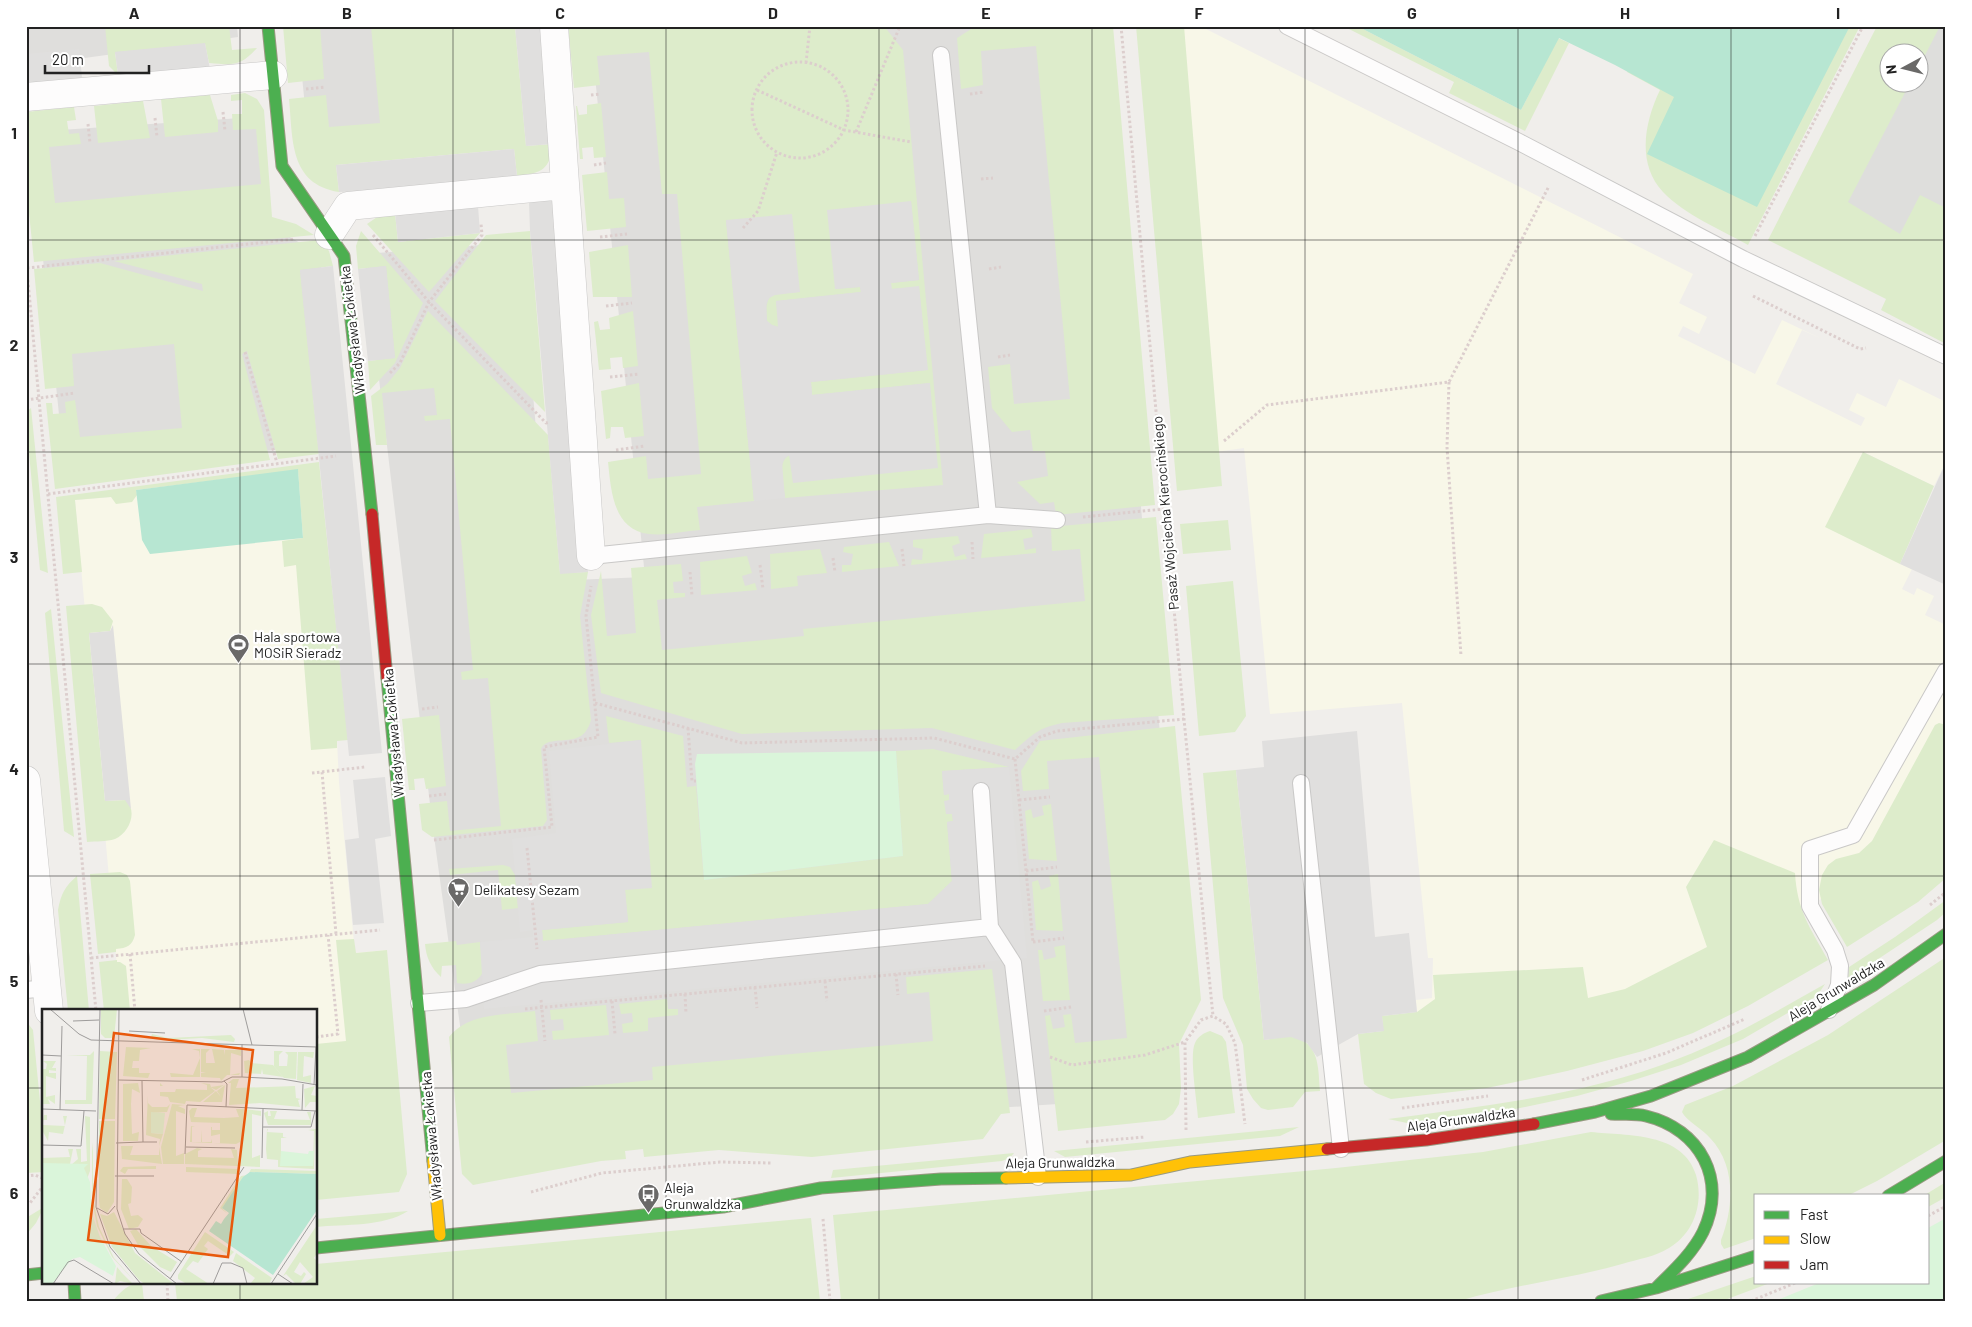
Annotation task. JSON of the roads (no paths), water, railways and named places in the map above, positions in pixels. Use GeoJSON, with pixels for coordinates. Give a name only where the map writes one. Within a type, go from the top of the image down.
{"type":"FeatureCollection","features":[{"type":"Feature","properties":{"kind":"street","name":"Władysława Łokietka"},"geometry":{"type":"LineString","coordinates":[[268,26],[282,166],[344,256],[366,452],[440,1235]]}},
{"type":"Feature","properties":{"kind":"street"},"geometry":{"type":"LineString","coordinates":[[554,26],[591,556]]}},
{"type":"Feature","properties":{"kind":"street"},"geometry":{"type":"LineString","coordinates":[[26,97],[273,76]]}},
{"type":"Feature","properties":{"kind":"street"},"geometry":{"type":"LineString","coordinates":[[329,235],[348,206],[564,185]]}},
{"type":"Feature","properties":{"kind":"street"},"geometry":{"type":"LineString","coordinates":[[26,780],[41,996]]}},
{"type":"Feature","properties":{"kind":"street","name":"Aleja Grunwaldzka"},"geometry":{"type":"LineString","coordinates":[[318,1248],[723,1207],[821,1188],[941,1179],[1131,1175],[1190,1162],[1341,1149],[1508,1128],[1595,1112],[1651,1096],[1748,1057],[1874,986],[1946,934]]}},
{"type":"Feature","properties":{"kind":"street","name":"Aleja Grunwaldzka"},"geometry":{"type":"LineString","coordinates":[[1595,1112],[1648,1116],[1669,1126],[1689,1139],[1704,1155],[1710,1174],[1712,1193],[1707,1224],[1696,1244],[1656,1288]]}},
{"type":"Feature","properties":{"kind":"street"},"geometry":{"type":"LineString","coordinates":[[1891,1194],[1946,1162]]}},
{"type":"Feature","properties":{"kind":"street"},"geometry":{"type":"LineString","coordinates":[[1601,1301],[1656,1288],[1754,1257]]}},
{"type":"Feature","properties":{"kind":"street"},"geometry":{"type":"LineString","coordinates":[[26,1275],[42,1273]]}},
{"type":"Feature","properties":{"kind":"street"},"geometry":{"type":"LineString","coordinates":[[74,1284],[76,1301]]}},
{"type":"Feature","properties":{"kind":"lane"},"geometry":{"type":"LineString","coordinates":[[1287,26],[1519,142],[1743,258],[1946,356]]}},
{"type":"Feature","properties":{"kind":"lane"},"geometry":{"type":"LineString","coordinates":[[941,56],[988,515]]}},
{"type":"Feature","properties":{"kind":"lane"},"geometry":{"type":"LineString","coordinates":[[591,556],[988,515],[1057,520]]}},
{"type":"Feature","properties":{"kind":"lane"},"geometry":{"type":"LineString","coordinates":[[1829,1011],[1839,986],[1840,966],[1835,950],[1810,906],[1810,850],[1853,835],[1946,671]]}},
{"type":"Feature","properties":{"kind":"lane"},"geometry":{"type":"LineString","coordinates":[[1301,783],[1341,1149]]}},
{"type":"Feature","properties":{"kind":"lane"},"geometry":{"type":"LineString","coordinates":[[981,791],[990,927],[1013,963],[1038,1177]]}},
{"type":"Feature","properties":{"kind":"lane"},"geometry":{"type":"LineString","coordinates":[[419,1002],[466,999],[540,974],[990,927]]}},
{"type":"Feature","properties":{"kind":"place","name":"Hala sportowa MOSiR Sieradz"},"geometry":{"type":"Point","coordinates":[238,663]}},
{"type":"Feature","properties":{"kind":"place","name":"Delikatesy Sezam"},"geometry":{"type":"Point","coordinates":[458,908]}},
{"type":"Feature","properties":{"kind":"place","name":"Aleja Grunwaldzka"},"geometry":{"type":"Point","coordinates":[648,1214]}}]}
